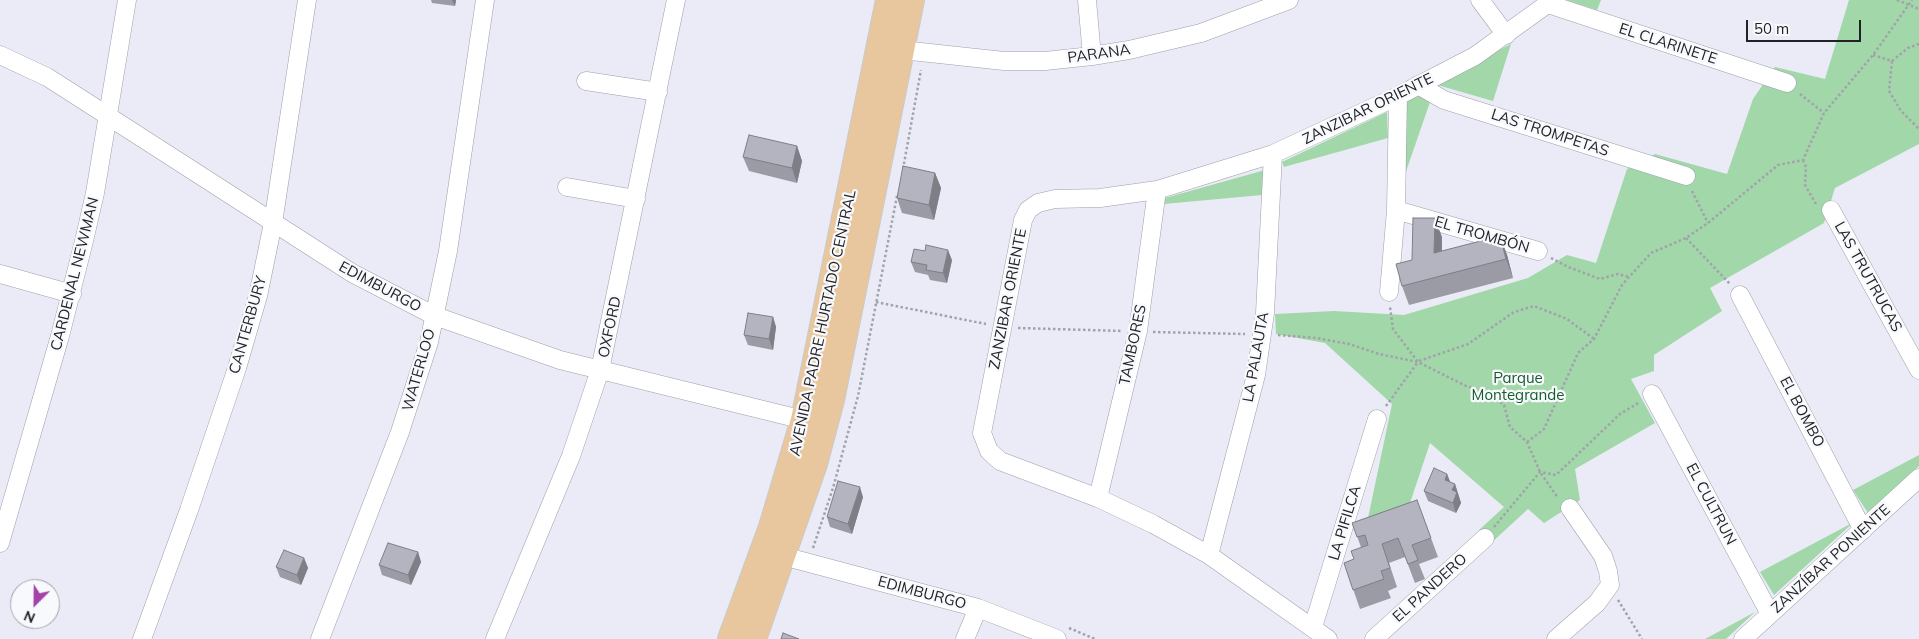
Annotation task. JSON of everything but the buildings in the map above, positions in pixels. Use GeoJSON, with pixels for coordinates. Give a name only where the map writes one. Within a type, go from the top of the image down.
{"type":"FeatureCollection","features":[{"type":"Feature","properties":{"kind":"main road","name":"AVENIDA PADRE HURTADO CENTRAL"},"geometry":{"type":"LineString","coordinates":[[731,639],[772,527],[804,420],[889,0]]}},
{"type":"Feature","properties":{"kind":"main road","name":"AVENIDA PADRE HURTADO CENTRAL"},"geometry":{"type":"LineString","coordinates":[[753,639],[814,464],[831,400],[911,0]]}},
{"type":"Feature","properties":{"kind":"street","name":"CARDENAL NEWMAN"},"geometry":{"type":"LineString","coordinates":[[0,543],[72,294],[95,193],[127,0]]}},
{"type":"Feature","properties":{"kind":"street","name":"CANTERBURY"},"geometry":{"type":"LineString","coordinates":[[142,639],[189,510],[237,368],[258,296],[273,223],[307,0]]}},
{"type":"Feature","properties":{"kind":"street","name":"WATERLOO"},"geometry":{"type":"LineString","coordinates":[[320,639],[400,432],[422,367],[435,316],[448,251],[485,0]]}},
{"type":"Feature","properties":{"kind":"street","name":"OXFORD"},"geometry":{"type":"LineString","coordinates":[[495,639],[571,456],[600,370],[676,0]]}},
{"type":"Feature","properties":{"kind":"street"},"geometry":{"type":"LineString","coordinates":[[1087,0],[1092,56]]}},
{"type":"Feature","properties":{"kind":"street","name":"PARANA"},"geometry":{"type":"LineString","coordinates":[[902,50],[1004,61],[1045,61],[1092,56],[1192,35],[1270,4],[1289,0]]}},
{"type":"Feature","properties":{"kind":"street"},"geometry":{"type":"LineString","coordinates":[[1480,0],[1506,35]]}},
{"type":"Feature","properties":{"kind":"street","name":"ZANZIBAR ORIENTE"},"geometry":{"type":"LineString","coordinates":[[1328,639],[1209,555],[1153,524],[1098,498],[1000,461],[989,451],[982,433],[1023,220],[1028,210],[1038,203],[1055,199],[1100,198],[1157,190],[1273,154],[1398,96],[1475,56],[1551,2]]}},
{"type":"Feature","properties":{"kind":"street","name":"EL CLARINETE"},"geometry":{"type":"LineString","coordinates":[[1551,2],[1787,83]]}},
{"type":"Feature","properties":{"kind":"street","name":"EDIMBURGO"},"geometry":{"type":"LineString","coordinates":[[0,55],[47,77],[352,274],[435,316],[520,347],[600,370],[804,420]]}},
{"type":"Feature","properties":{"kind":"street"},"geometry":{"type":"LineString","coordinates":[[586,80],[658,92]]}},
{"type":"Feature","properties":{"kind":"street","name":"LAS TROMPETAS"},"geometry":{"type":"LineString","coordinates":[[1418,85],[1444,100],[1686,176]]}},
{"type":"Feature","properties":{"kind":"street"},"geometry":{"type":"LineString","coordinates":[[1389,292],[1396,210],[1398,96]]}},
{"type":"Feature","properties":{"kind":"street","name":"LA PALAUTA"},"geometry":{"type":"LineString","coordinates":[[1209,555],[1256,375],[1262,334],[1273,154]]}},
{"type":"Feature","properties":{"kind":"street"},"geometry":{"type":"LineString","coordinates":[[567,187],[636,199]]}},
{"type":"Feature","properties":{"kind":"street","name":"TAMBORES"},"geometry":{"type":"LineString","coordinates":[[1098,498],[1138,331],[1157,190]]}},
{"type":"Feature","properties":{"kind":"street","name":"EL TROMBÓN"},"geometry":{"type":"LineString","coordinates":[[1396,210],[1538,251]]}},
{"type":"Feature","properties":{"kind":"street","name":"LAS TRUTRUCAS"},"geometry":{"type":"LineString","coordinates":[[1831,210],[1919,370]]}},
{"type":"Feature","properties":{"kind":"street"},"geometry":{"type":"LineString","coordinates":[[0,274],[72,294]]}},
{"type":"Feature","properties":{"kind":"street","name":"EL BOMBO"},"geometry":{"type":"LineString","coordinates":[[1740,295],[1863,530]]}},
{"type":"Feature","properties":{"kind":"street","name":"EL CULTRUN"},"geometry":{"type":"LineString","coordinates":[[1652,394],[1770,614]]}},
{"type":"Feature","properties":{"kind":"street","name":"LA PIFILCA"},"geometry":{"type":"LineString","coordinates":[[1313,627],[1377,419]]}},
{"type":"Feature","properties":{"kind":"street","name":"ZANZÍBAR PONIENTE"},"geometry":{"type":"LineString","coordinates":[[1743,639],[1919,478]]}},
{"type":"Feature","properties":{"kind":"street"},"geometry":{"type":"LineString","coordinates":[[1556,639],[1597,602],[1610,586],[1608,570],[1603,556],[1570,508]]}},
{"type":"Feature","properties":{"kind":"street","name":"EL PANDERO"},"geometry":{"type":"LineString","coordinates":[[1374,639],[1485,538]]}},
{"type":"Feature","properties":{"kind":"street","name":"EDIMBURGO"},"geometry":{"type":"LineString","coordinates":[[783,556],[978,608],[1057,639]]}},
{"type":"Feature","properties":{"kind":"street"},"geometry":{"type":"LineString","coordinates":[[965,639],[978,608]]}},
{"type":"Feature","properties":{"kind":"path"},"geometry":{"type":"LineString","coordinates":[[1897,0],[1919,9]]}},
{"type":"Feature","properties":{"kind":"path"},"geometry":{"type":"LineString","coordinates":[[1831,210],[1814,204],[1804,185],[1806,167],[1803,160],[1824,113],[1873,55],[1912,0]]}},
{"type":"Feature","properties":{"kind":"path"},"geometry":{"type":"LineString","coordinates":[[1919,44],[1908,48],[1892,61],[1889,91],[1901,111],[1919,129]]}},
{"type":"Feature","properties":{"kind":"path"},"geometry":{"type":"LineString","coordinates":[[1873,55],[1892,61]]}},
{"type":"Feature","properties":{"kind":"path"},"geometry":{"type":"LineString","coordinates":[[1787,83],[1824,113]]}},
{"type":"Feature","properties":{"kind":"path"},"geometry":{"type":"LineString","coordinates":[[1527,442],[1544,428],[1578,353],[1594,339],[1622,285],[1651,253],[1686,238],[1708,223],[1778,165],[1803,160]]}},
{"type":"Feature","properties":{"kind":"path"},"geometry":{"type":"LineString","coordinates":[[1686,176],[1708,223]]}},
{"type":"Feature","properties":{"kind":"path"},"geometry":{"type":"LineString","coordinates":[[1686,238],[1740,295]]}},
{"type":"Feature","properties":{"kind":"path"},"geometry":{"type":"LineString","coordinates":[[1538,251],[1568,268],[1600,279],[1618,274],[1629,277]]}},
{"type":"Feature","properties":{"kind":"path"},"geometry":{"type":"LineString","coordinates":[[1389,292],[1394,329],[1418,362]]}},
{"type":"Feature","properties":{"kind":"path"},"geometry":{"type":"LineString","coordinates":[[852,298],[1002,328],[1262,334],[1316,338],[1349,344],[1379,354],[1418,362],[1466,386],[1487,392],[1504,406],[1510,426],[1527,442],[1540,472],[1556,496],[1570,508]]}},
{"type":"Feature","properties":{"kind":"path"},"geometry":{"type":"LineString","coordinates":[[1377,419],[1418,362],[1468,344],[1514,312],[1534,306],[1567,318],[1594,339]]}},
{"type":"Feature","properties":{"kind":"path"},"geometry":{"type":"LineString","coordinates":[[1540,472],[1556,475],[1620,414],[1652,394]]}},
{"type":"Feature","properties":{"kind":"path"},"geometry":{"type":"LineString","coordinates":[[1485,538],[1540,472]]}},
{"type":"Feature","properties":{"kind":"path"},"geometry":{"type":"LineString","coordinates":[[1610,586],[1642,639]]}},
{"type":"Feature","properties":{"kind":"green space"},"geometry":{"type":"Polygon","coordinates":[[[1566,0],[1601,0],[1597,10],[1566,0]]]}},
{"type":"Feature","properties":{"kind":"green space","name":"Parque Montegrande"},"geometry":{"type":"Polygon","coordinates":[[[1849,0],[1919,0],[1919,144],[1835,188],[1824,223],[1710,288],[1722,311],[1654,355],[1654,371],[1631,379],[1655,423],[1575,469],[1580,500],[1544,523],[1528,509],[1490,544],[1479,530],[1504,507],[1430,443],[1409,506],[1368,518],[1392,404],[1325,343],[1276,334],[1275,314],[1334,311],[1404,315],[1528,278],[1567,255],[1596,263],[1627,169],[1655,154],[1727,174],[1753,99],[1775,67],[1825,79],[1849,0]]]}},
{"type":"Feature","properties":{"kind":"green space"},"geometry":{"type":"Polygon","coordinates":[[[1511,44],[1493,101],[1434,84],[1511,44]]]}},
{"type":"Feature","properties":{"kind":"green space"},"geometry":{"type":"Polygon","coordinates":[[[1416,94],[1431,99],[1401,186],[1404,97],[1416,94]]]}},
{"type":"Feature","properties":{"kind":"green space"},"geometry":{"type":"Polygon","coordinates":[[[1387,112],[1388,138],[1284,167],[1282,162],[1387,112]]]}},
{"type":"Feature","properties":{"kind":"green space"},"geometry":{"type":"Polygon","coordinates":[[[1265,170],[1262,195],[1164,204],[1165,198],[1265,170]]]}},
{"type":"Feature","properties":{"kind":"green space"},"geometry":{"type":"Polygon","coordinates":[[[1919,455],[1919,466],[1868,513],[1853,490],[1919,455]]]}},
{"type":"Feature","properties":{"kind":"green space"},"geometry":{"type":"Polygon","coordinates":[[[1854,522],[1774,595],[1760,572],[1854,522]]]}},
{"type":"Feature","properties":{"kind":"green space"},"geometry":{"type":"Polygon","coordinates":[[[1755,612],[1726,639],[1705,639],[1755,612]]]}}]}
